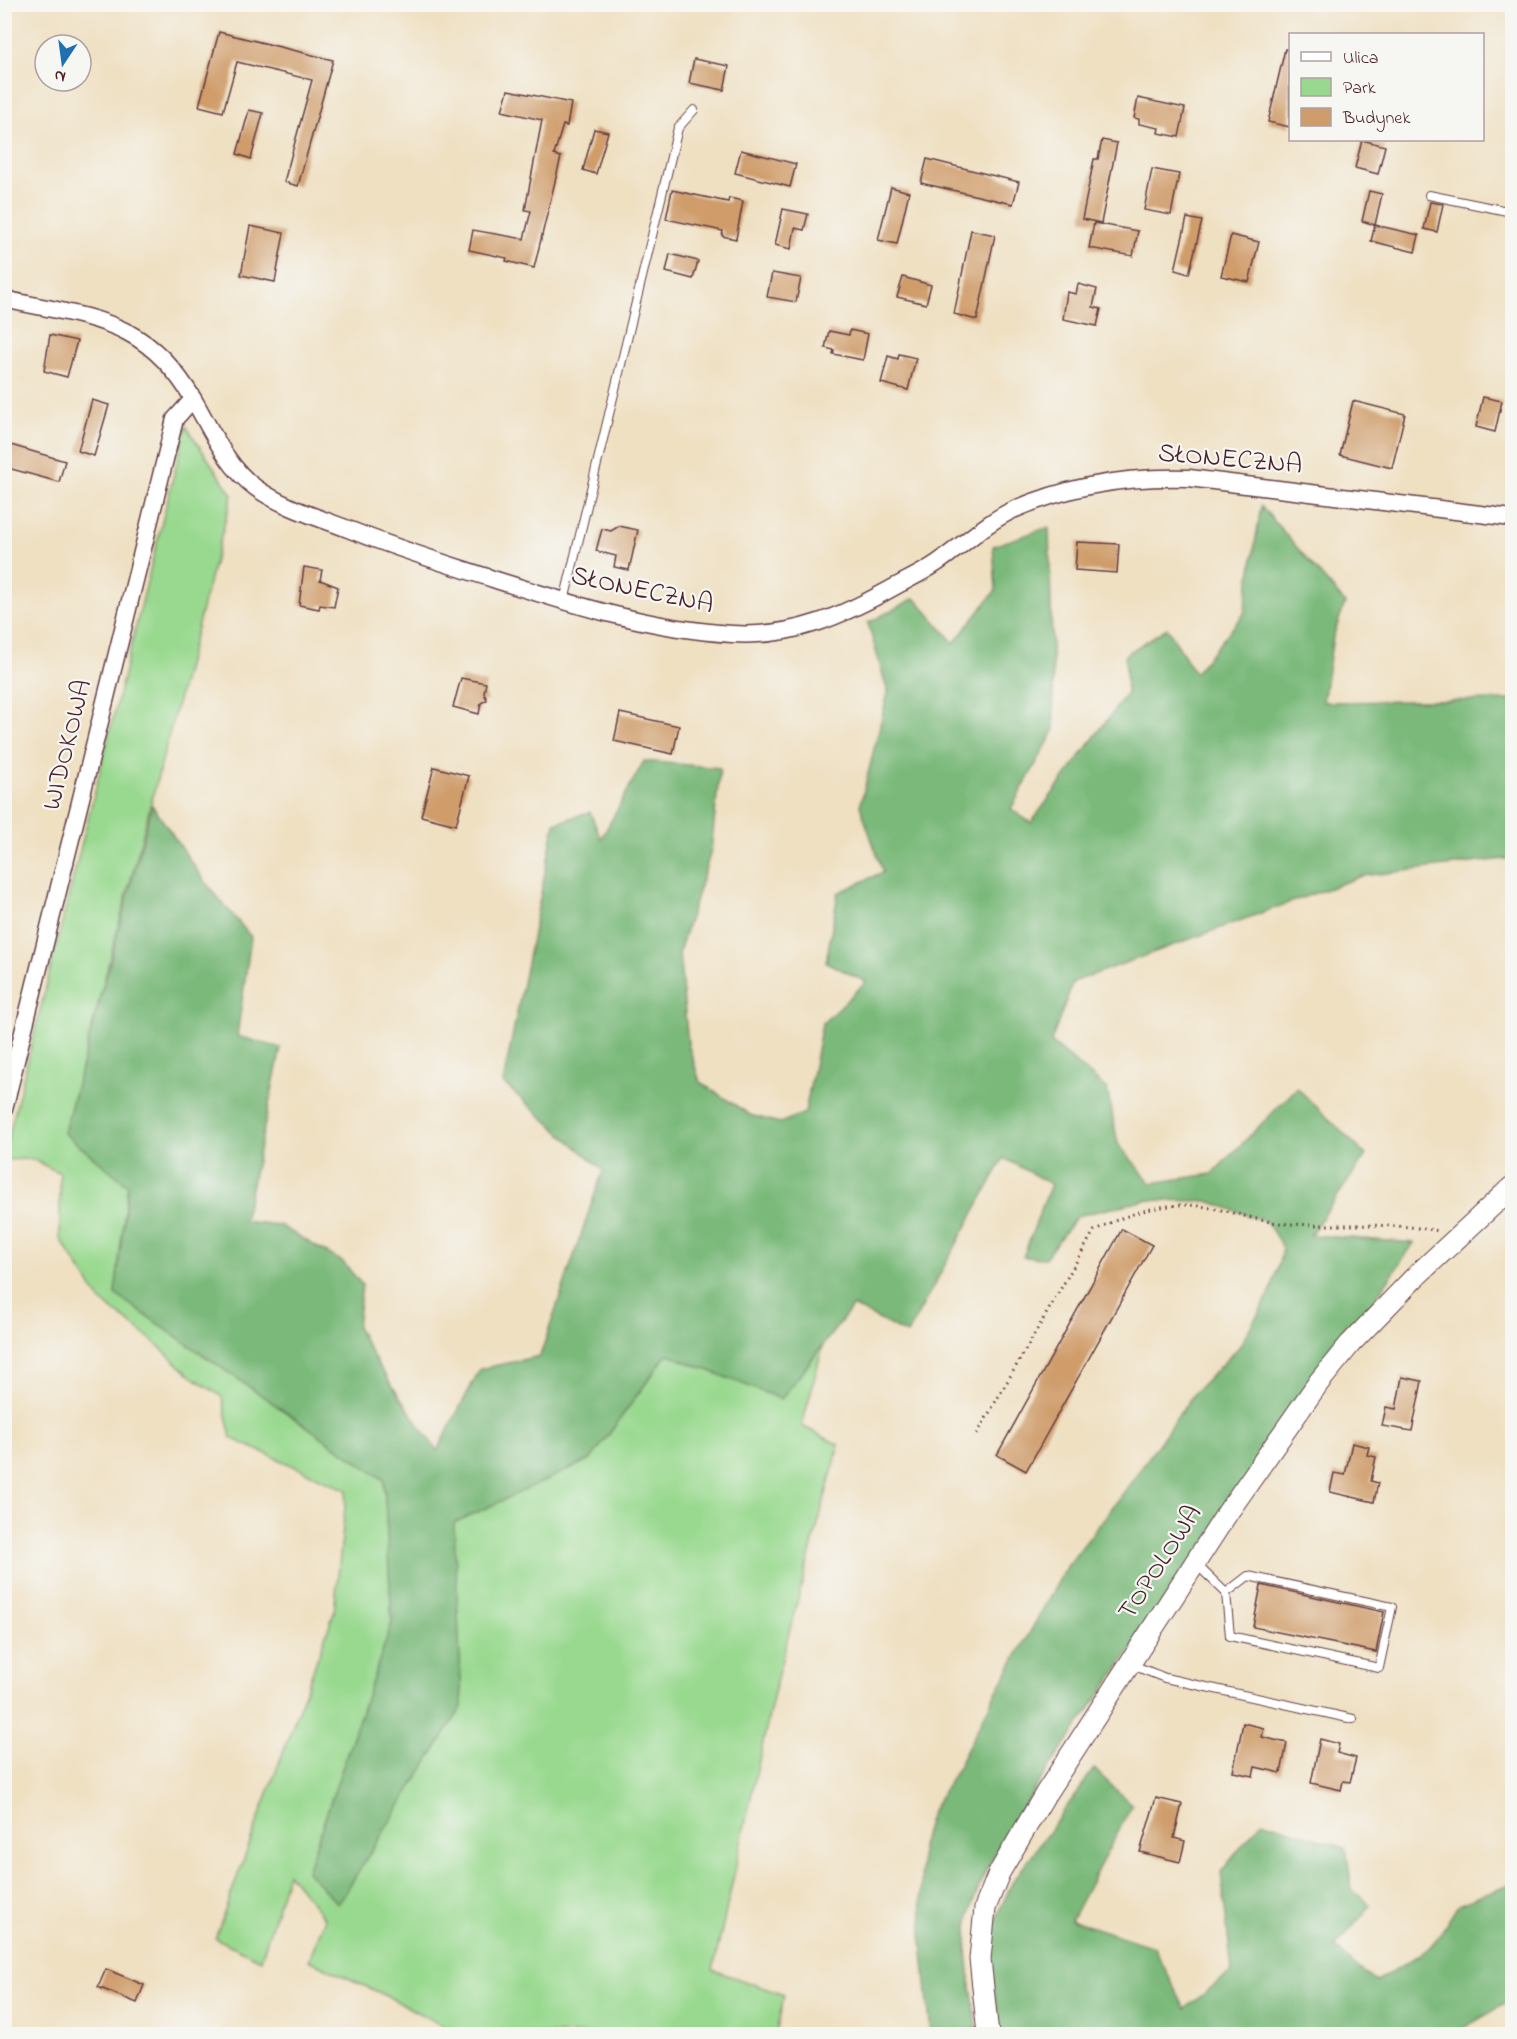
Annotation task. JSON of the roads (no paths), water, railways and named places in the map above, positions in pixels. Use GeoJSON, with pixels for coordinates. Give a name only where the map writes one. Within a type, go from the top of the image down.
{"type":"FeatureCollection","features":[{"type":"Feature","properties":{"kind":"street","name":"SŁONECZNA"},"geometry":{"type":"LineString","coordinates":[[4,300],[110,323],[139,337],[167,362],[239,473],[256,489],[275,499],[385,544],[564,602],[673,628],[759,634],[807,627],[843,615],[935,564],[1012,511],[1061,493],[1096,484],[1154,477],[1240,483],[1512,518]]}},
{"type":"Feature","properties":{"kind":"street","name":"WIDOKOWA"},"geometry":{"type":"LineString","coordinates":[[4,1109],[175,419],[193,399]]}},
{"type":"Feature","properties":{"kind":"street","name":"TOPOLOWA"},"geometry":{"type":"LineString","coordinates":[[988,2034],[980,1950],[985,1908],[993,1885],[1041,1800],[1257,1468],[1319,1382],[1375,1317],[1512,1187]]}},
{"type":"Feature","properties":{"kind":"lane"},"geometry":{"type":"LineString","coordinates":[[564,602],[678,128],[694,110]]}},
{"type":"Feature","properties":{"kind":"lane"},"geometry":{"type":"LineString","coordinates":[[1429,195],[1512,212]]}},
{"type":"Feature","properties":{"kind":"lane"},"geometry":{"type":"LineString","coordinates":[[1195,1563],[1226,1593],[1230,1636],[1379,1668],[1392,1607],[1248,1576],[1226,1593]]}},
{"type":"Feature","properties":{"kind":"lane"},"geometry":{"type":"LineString","coordinates":[[1130,1664],[1165,1678],[1353,1719]]}}]}
